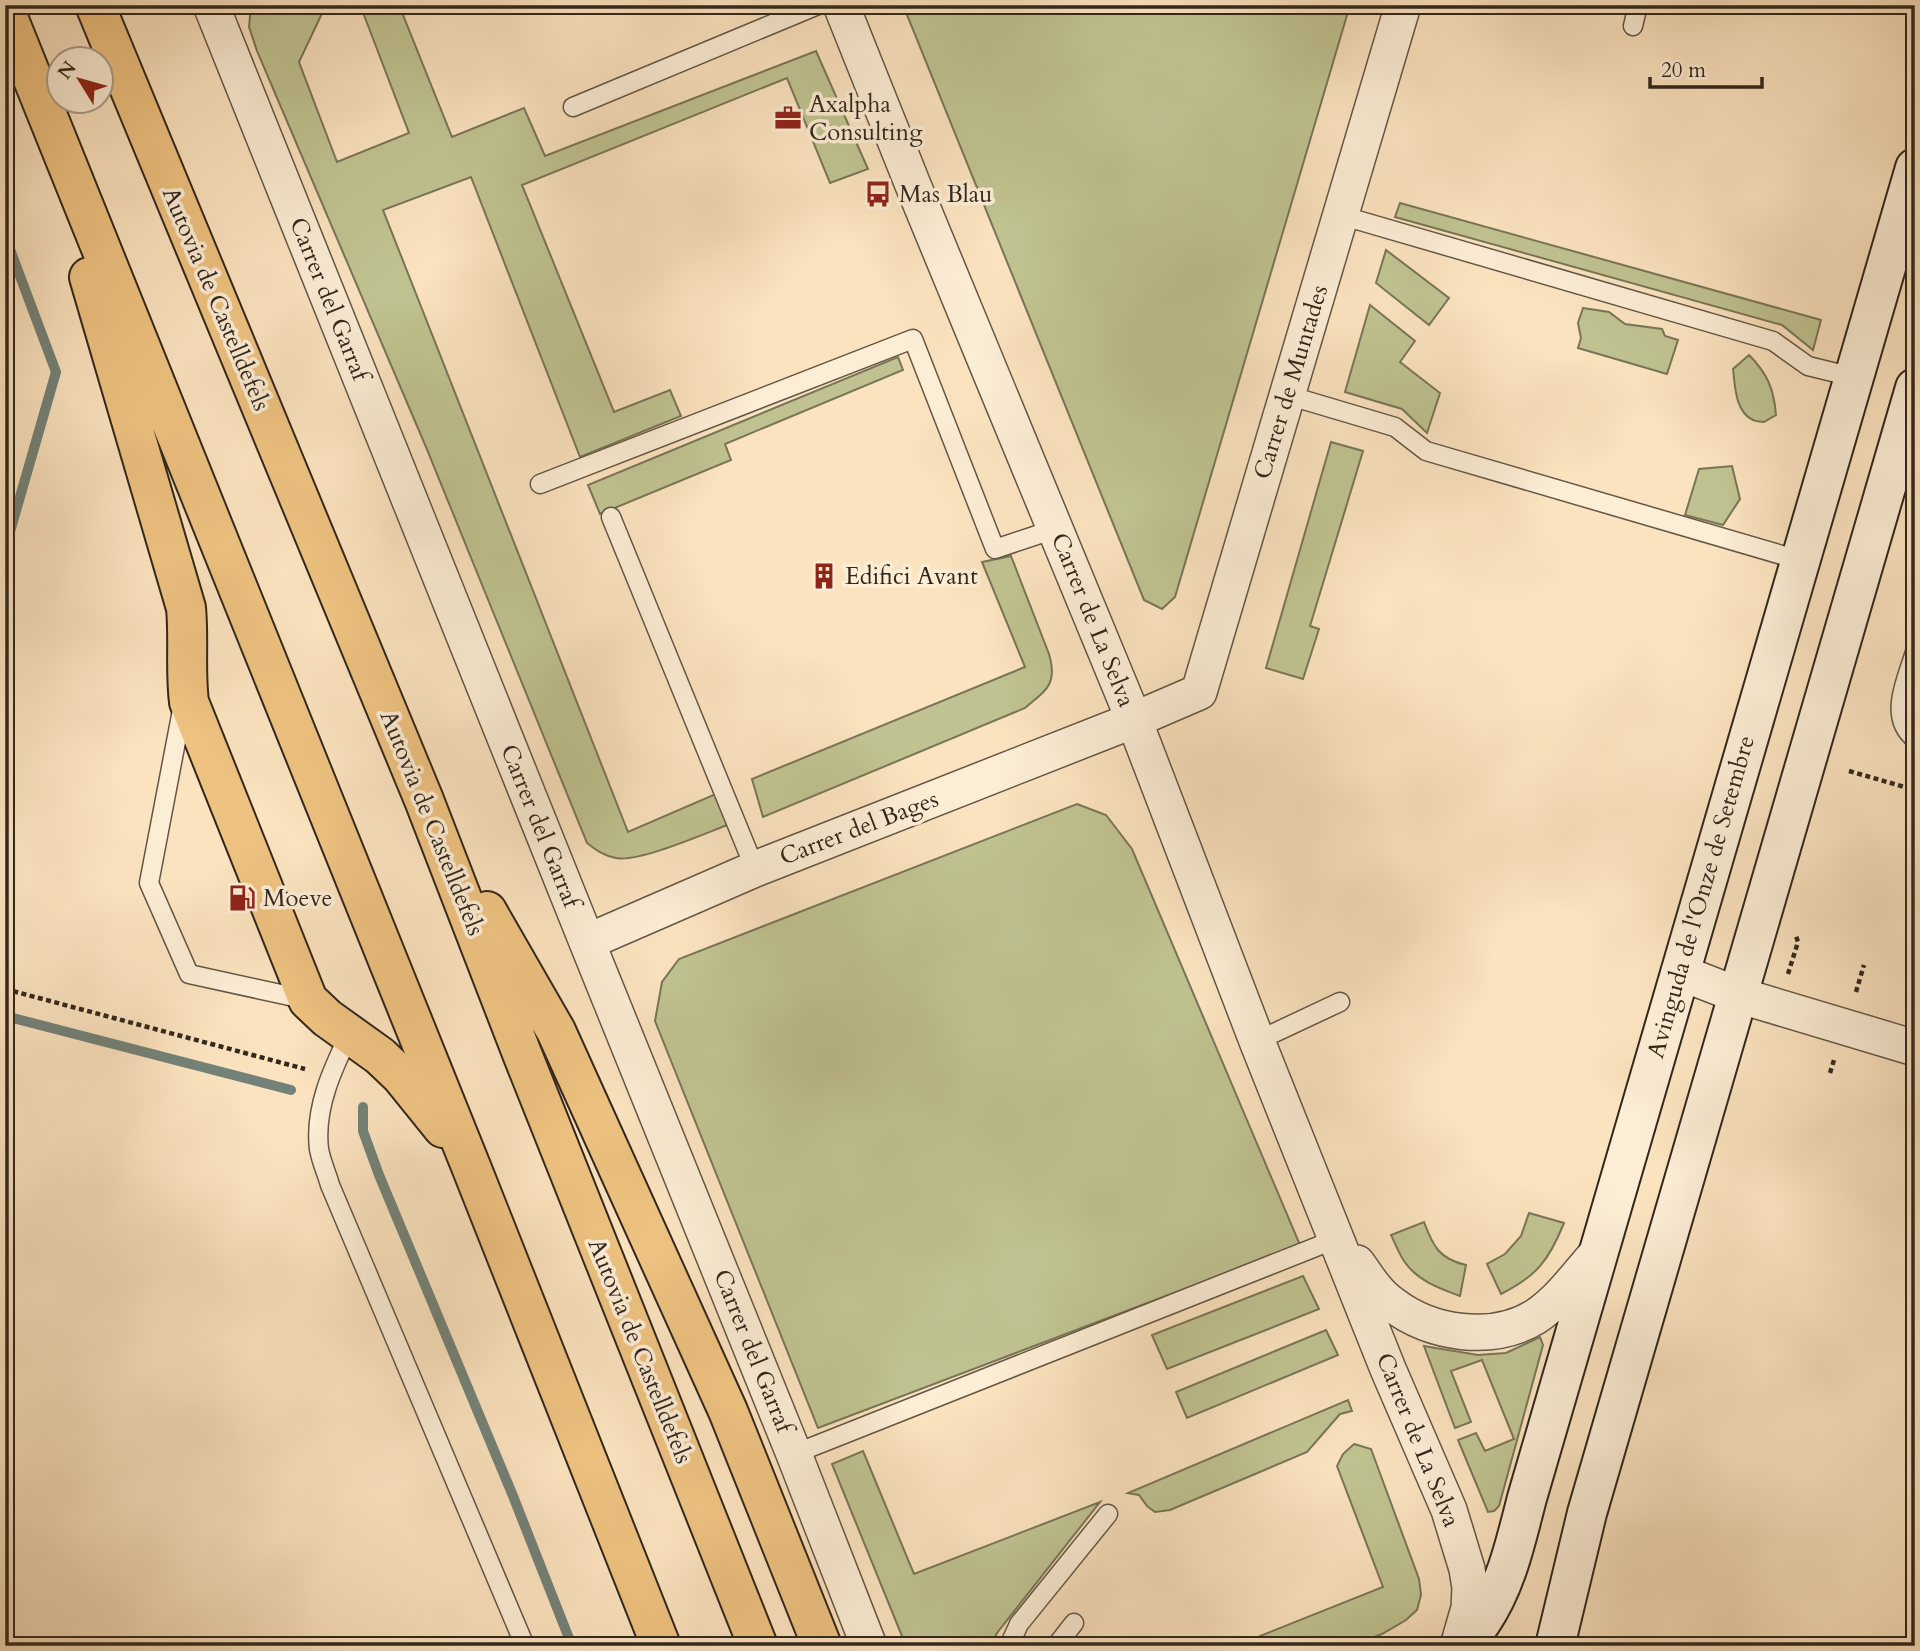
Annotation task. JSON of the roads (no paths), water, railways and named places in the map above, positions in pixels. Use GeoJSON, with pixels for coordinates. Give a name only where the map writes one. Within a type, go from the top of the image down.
{"type":"FeatureCollection","features":[{"type":"Feature","properties":{"kind":"highway","name":"Autovia de Castelldefels"},"geometry":{"type":"LineString","coordinates":[[95,5],[424,800],[758,1646]]}},
{"type":"Feature","properties":{"kind":"highway"},"geometry":{"type":"LineString","coordinates":[[5,10],[470,1164],[661,1646]]}},
{"type":"Feature","properties":{"kind":"highway"},"geometry":{"type":"LineString","coordinates":[[21,50],[186,608],[189,702],[308,1000],[327,1018],[380,1056],[401,1076],[470,1164]]}},
{"type":"Feature","properties":{"kind":"highway"},"geometry":{"type":"LineString","coordinates":[[424,800],[556,1031],[728,1411],[822,1646]]}},
{"type":"Feature","properties":{"kind":"main road","name":"Avinguda de l'Onze de Setembre"},"geometry":{"type":"LineString","coordinates":[[1466,1638],[1503,1583],[1511,1557],[1679,972],[1915,169]]}},
{"type":"Feature","properties":{"kind":"main road"},"geometry":{"type":"LineString","coordinates":[[1555,1646],[1587,1513],[1915,388]]}},
{"type":"Feature","properties":{"kind":"street","name":"Carrer del Garraf"},"geometry":{"type":"LineString","coordinates":[[211,5],[869,1646]]}},
{"type":"Feature","properties":{"kind":"street","name":"Carrer de La Selva"},"geometry":{"type":"LineString","coordinates":[[841,5],[1134,720],[1257,1041],[1388,1369],[1450,1510],[1470,1588],[1466,1638]]}},
{"type":"Feature","properties":{"kind":"street","name":"Carrer de Muntades"},"geometry":{"type":"LineString","coordinates":[[1134,720],[1199,692],[1403,5]]}},
{"type":"Feature","properties":{"kind":"street","name":"Carrer del Bages"},"geometry":{"type":"LineString","coordinates":[[587,942],[755,869],[1134,720]]}},
{"type":"Feature","properties":{"kind":"street"},"geometry":{"type":"LineString","coordinates":[[1679,972],[1738,995],[1915,1048]]}},
{"type":"Feature","properties":{"kind":"street","name":"Carrer de La Selva"},"geometry":{"type":"LineString","coordinates":[[1336,1239],[1375,1288],[1392,1304],[1444,1328],[1471,1333],[1496,1331],[1533,1318],[1549,1306],[1599,1251]]}},
{"type":"Feature","properties":{"kind":"lane"},"geometry":{"type":"LineString","coordinates":[[573,107],[818,5]]}},
{"type":"Feature","properties":{"kind":"lane"},"geometry":{"type":"LineString","coordinates":[[1633,26],[1639,5]]}},
{"type":"Feature","properties":{"kind":"lane"},"geometry":{"type":"LineString","coordinates":[[1340,215],[1773,341],[1808,366],[1853,377]]}},
{"type":"Feature","properties":{"kind":"lane"},"geometry":{"type":"LineString","coordinates":[[540,484],[913,339],[995,549],[1055,528]]}},
{"type":"Feature","properties":{"kind":"lane"},"geometry":{"type":"LineString","coordinates":[[1287,395],[1395,427],[1426,451],[1799,560]]}},
{"type":"Feature","properties":{"kind":"lane"},"geometry":{"type":"LineString","coordinates":[[611,517],[755,869]]}},
{"type":"Feature","properties":{"kind":"lane"},"geometry":{"type":"LineString","coordinates":[[1915,652],[1899,711],[1905,728],[1915,738]]}},
{"type":"Feature","properties":{"kind":"lane"},"geometry":{"type":"LineString","coordinates":[[187,685],[149,883],[189,974],[308,1000]]}},
{"type":"Feature","properties":{"kind":"lane"},"geometry":{"type":"LineString","coordinates":[[1257,1041],[1340,1002]]}},
{"type":"Feature","properties":{"kind":"lane"},"geometry":{"type":"LineString","coordinates":[[350,1033],[330,1076],[320,1112],[319,1149],[330,1185],[525,1646]]}},
{"type":"Feature","properties":{"kind":"lane"},"geometry":{"type":"LineString","coordinates":[[794,1454],[1336,1239]]}},
{"type":"Feature","properties":{"kind":"lane"},"geometry":{"type":"LineString","coordinates":[[1009,1646],[1019,1624],[1108,1514]]}},
{"type":"Feature","properties":{"kind":"lane"},"geometry":{"type":"LineString","coordinates":[[1056,1646],[1074,1623]]}},
{"type":"Feature","properties":{"kind":"waterway"},"geometry":{"type":"LineString","coordinates":[[5,236],[56,372],[5,549]]}},
{"type":"Feature","properties":{"kind":"waterway"},"geometry":{"type":"LineString","coordinates":[[5,1016],[291,1090]]}},
{"type":"Feature","properties":{"kind":"waterway"},"geometry":{"type":"LineString","coordinates":[[363,1107],[363,1131],[379,1175],[513,1496],[572,1646]]}},
{"type":"Feature","properties":{"kind":"place","name":"Axalpha Consulting"},"geometry":{"type":"Point","coordinates":[788,118]}},
{"type":"Feature","properties":{"kind":"place","name":"Mas Blau"},"geometry":{"type":"Point","coordinates":[878,194]}},
{"type":"Feature","properties":{"kind":"place","name":"Edifici Avant"},"geometry":{"type":"Point","coordinates":[824,576]}},
{"type":"Feature","properties":{"kind":"place","name":"Moeve"},"geometry":{"type":"Point","coordinates":[242,898]}}]}
